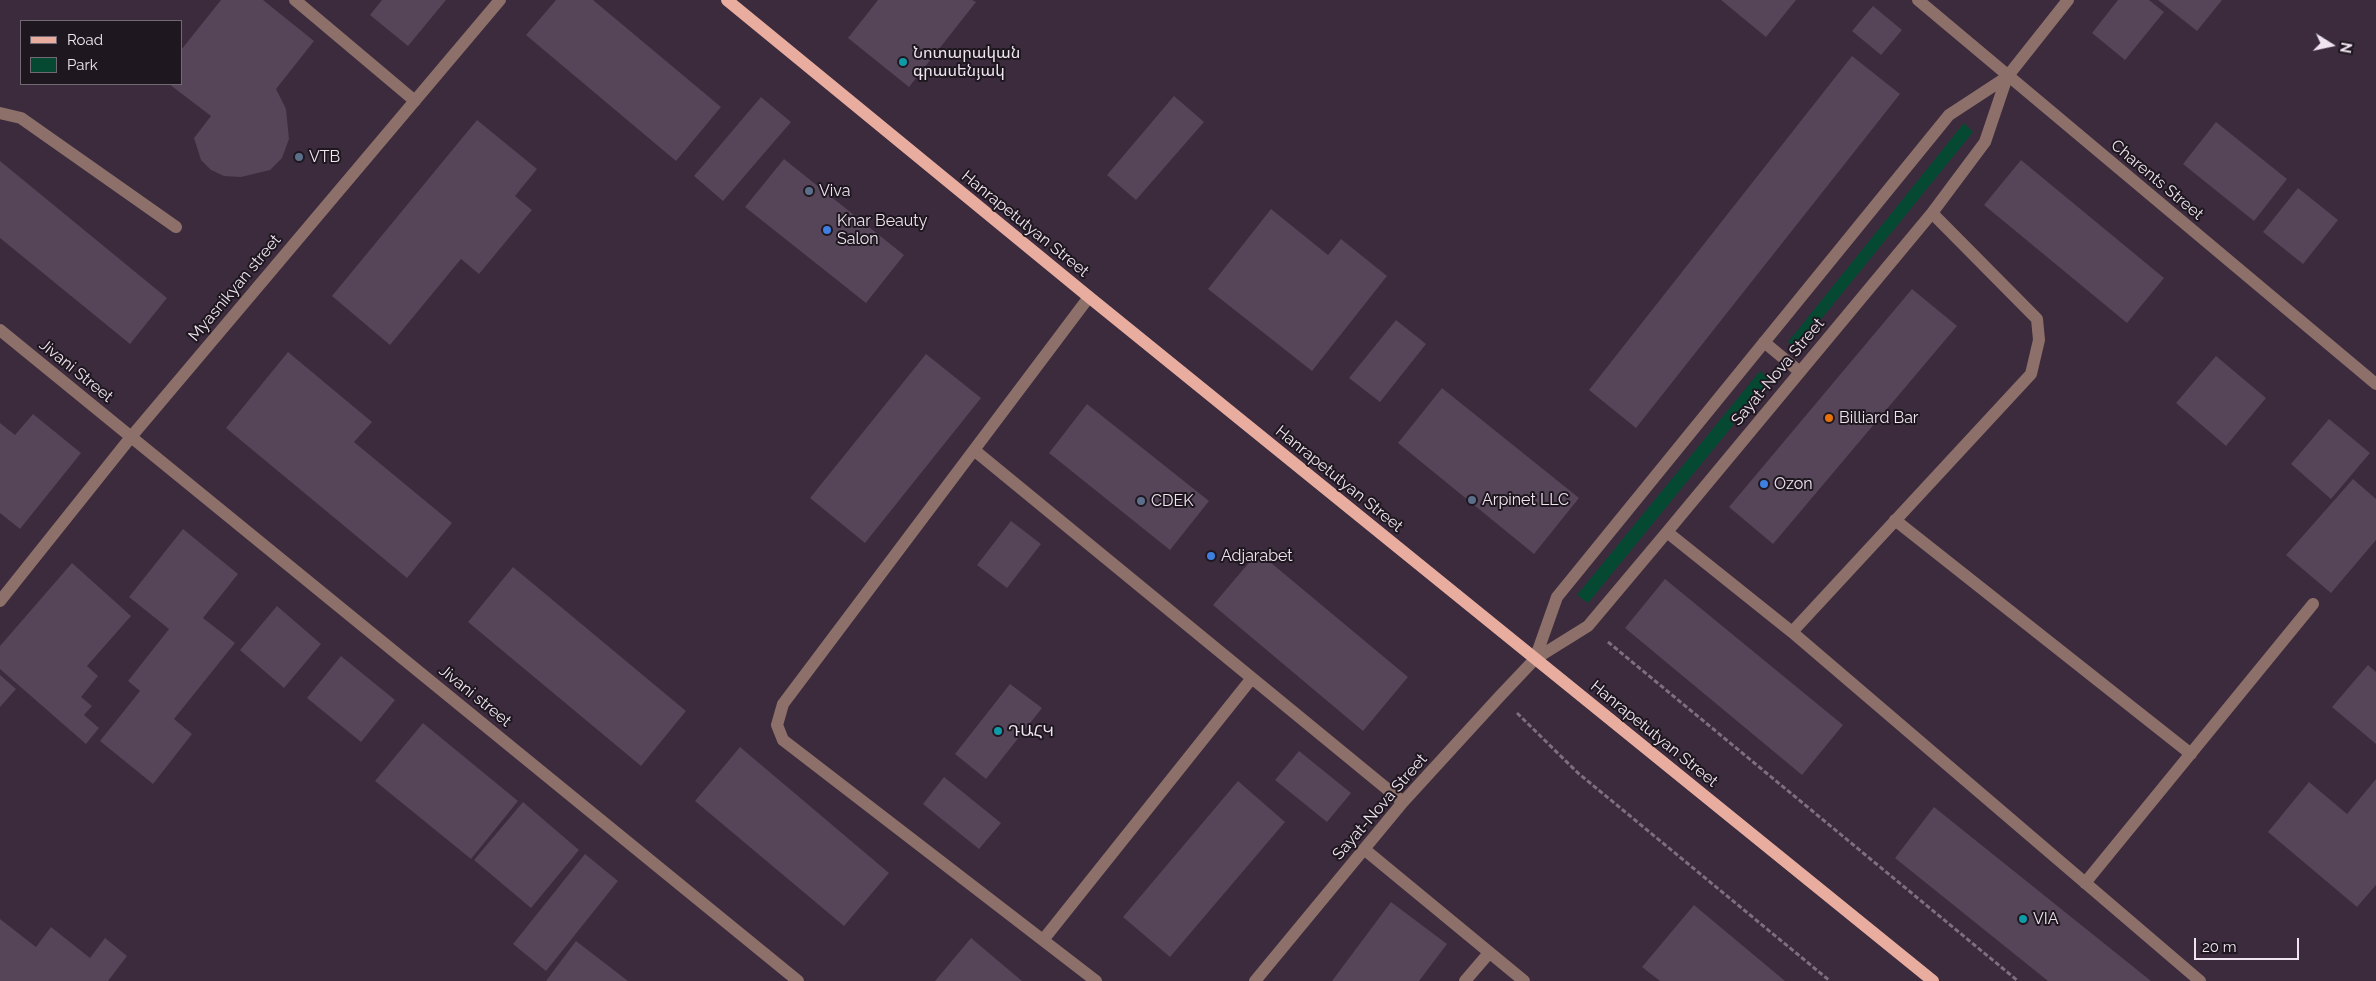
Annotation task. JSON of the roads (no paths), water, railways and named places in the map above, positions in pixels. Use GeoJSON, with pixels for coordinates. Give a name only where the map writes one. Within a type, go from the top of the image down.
{"type":"FeatureCollection","features":[{"type":"Feature","properties":{"kind":"main road","name":"Hanrapetutyan Street"},"geometry":{"type":"LineString","coordinates":[[727,0],[1088,297],[1933,981]]}},
{"type":"Feature","properties":{"kind":"street"},"geometry":{"type":"LineString","coordinates":[[295,0],[414,101]]}},
{"type":"Feature","properties":{"kind":"street","name":"Myasnikyan street"},"geometry":{"type":"LineString","coordinates":[[0,601],[131,437],[500,0]]}},
{"type":"Feature","properties":{"kind":"street","name":"Charents Street"},"geometry":{"type":"LineString","coordinates":[[1918,0],[2007,77],[2376,384]]}},
{"type":"Feature","properties":{"kind":"street","name":"Sayat-Nova Street"},"geometry":{"type":"LineString","coordinates":[[1535,658],[1557,596],[1949,115],[2007,77],[2068,0]]}},
{"type":"Feature","properties":{"kind":"street","name":"Sayat-Nova Street"},"geometry":{"type":"LineString","coordinates":[[1255,981],[1404,802],[1500,696],[1535,658],[1588,626],[1667,532],[1932,213],[1985,142],[2007,77]]}},
{"type":"Feature","properties":{"kind":"street"},"geometry":{"type":"LineString","coordinates":[[0,113],[20,118],[176,227]]}},
{"type":"Feature","properties":{"kind":"street"},"geometry":{"type":"LineString","coordinates":[[1792,632],[2031,374],[2039,340],[2037,319],[1932,213]]}},
{"type":"Feature","properties":{"kind":"street"},"geometry":{"type":"LineString","coordinates":[[1088,297],[783,704],[777,725],[783,740],[1096,981]]}},
{"type":"Feature","properties":{"kind":"street","name":"Jivani Street"},"geometry":{"type":"LineString","coordinates":[[0,330],[131,437]]}},
{"type":"Feature","properties":{"kind":"street"},"geometry":{"type":"LineString","coordinates":[[1764,342],[1800,372]]}},
{"type":"Feature","properties":{"kind":"street","name":"Jivani street"},"geometry":{"type":"LineString","coordinates":[[131,437],[798,981]]}},
{"type":"Feature","properties":{"kind":"street"},"geometry":{"type":"LineString","coordinates":[[974,450],[1404,802]]}},
{"type":"Feature","properties":{"kind":"street"},"geometry":{"type":"LineString","coordinates":[[1895,520],[2191,754]]}},
{"type":"Feature","properties":{"kind":"street"},"geometry":{"type":"LineString","coordinates":[[1667,532],[1792,632],[2200,981]]}},
{"type":"Feature","properties":{"kind":"street"},"geometry":{"type":"LineString","coordinates":[[2085,883],[2313,604]]}},
{"type":"Feature","properties":{"kind":"street"},"geometry":{"type":"LineString","coordinates":[[1043,940],[1252,678]]}},
{"type":"Feature","properties":{"kind":"street"},"geometry":{"type":"LineString","coordinates":[[1364,849],[1524,981]]}},
{"type":"Feature","properties":{"kind":"street"},"geometry":{"type":"LineString","coordinates":[[1465,981],[1489,953]]}},
{"type":"Feature","properties":{"kind":"place","name":"Նոտարական գրասենյակ"},"geometry":{"type":"Point","coordinates":[903,62]}},
{"type":"Feature","properties":{"kind":"place","name":"VTB"},"geometry":{"type":"Point","coordinates":[299,157]}},
{"type":"Feature","properties":{"kind":"place","name":"Viva"},"geometry":{"type":"Point","coordinates":[809,191]}},
{"type":"Feature","properties":{"kind":"place","name":"Knar Beauty Salon"},"geometry":{"type":"Point","coordinates":[827,230]}},
{"type":"Feature","properties":{"kind":"place","name":"Billiard Bar"},"geometry":{"type":"Point","coordinates":[1829,418]}},
{"type":"Feature","properties":{"kind":"place","name":"Ozon"},"geometry":{"type":"Point","coordinates":[1764,484]}},
{"type":"Feature","properties":{"kind":"place","name":"Arpinet LLC"},"geometry":{"type":"Point","coordinates":[1472,500]}},
{"type":"Feature","properties":{"kind":"place","name":"CDEK"},"geometry":{"type":"Point","coordinates":[1141,501]}},
{"type":"Feature","properties":{"kind":"place","name":"Adjarabet"},"geometry":{"type":"Point","coordinates":[1211,556]}},
{"type":"Feature","properties":{"kind":"place","name":"ԴԱՀԿ"},"geometry":{"type":"Point","coordinates":[998,731]}},
{"type":"Feature","properties":{"kind":"place","name":"VIA"},"geometry":{"type":"Point","coordinates":[2023,919]}}]}
